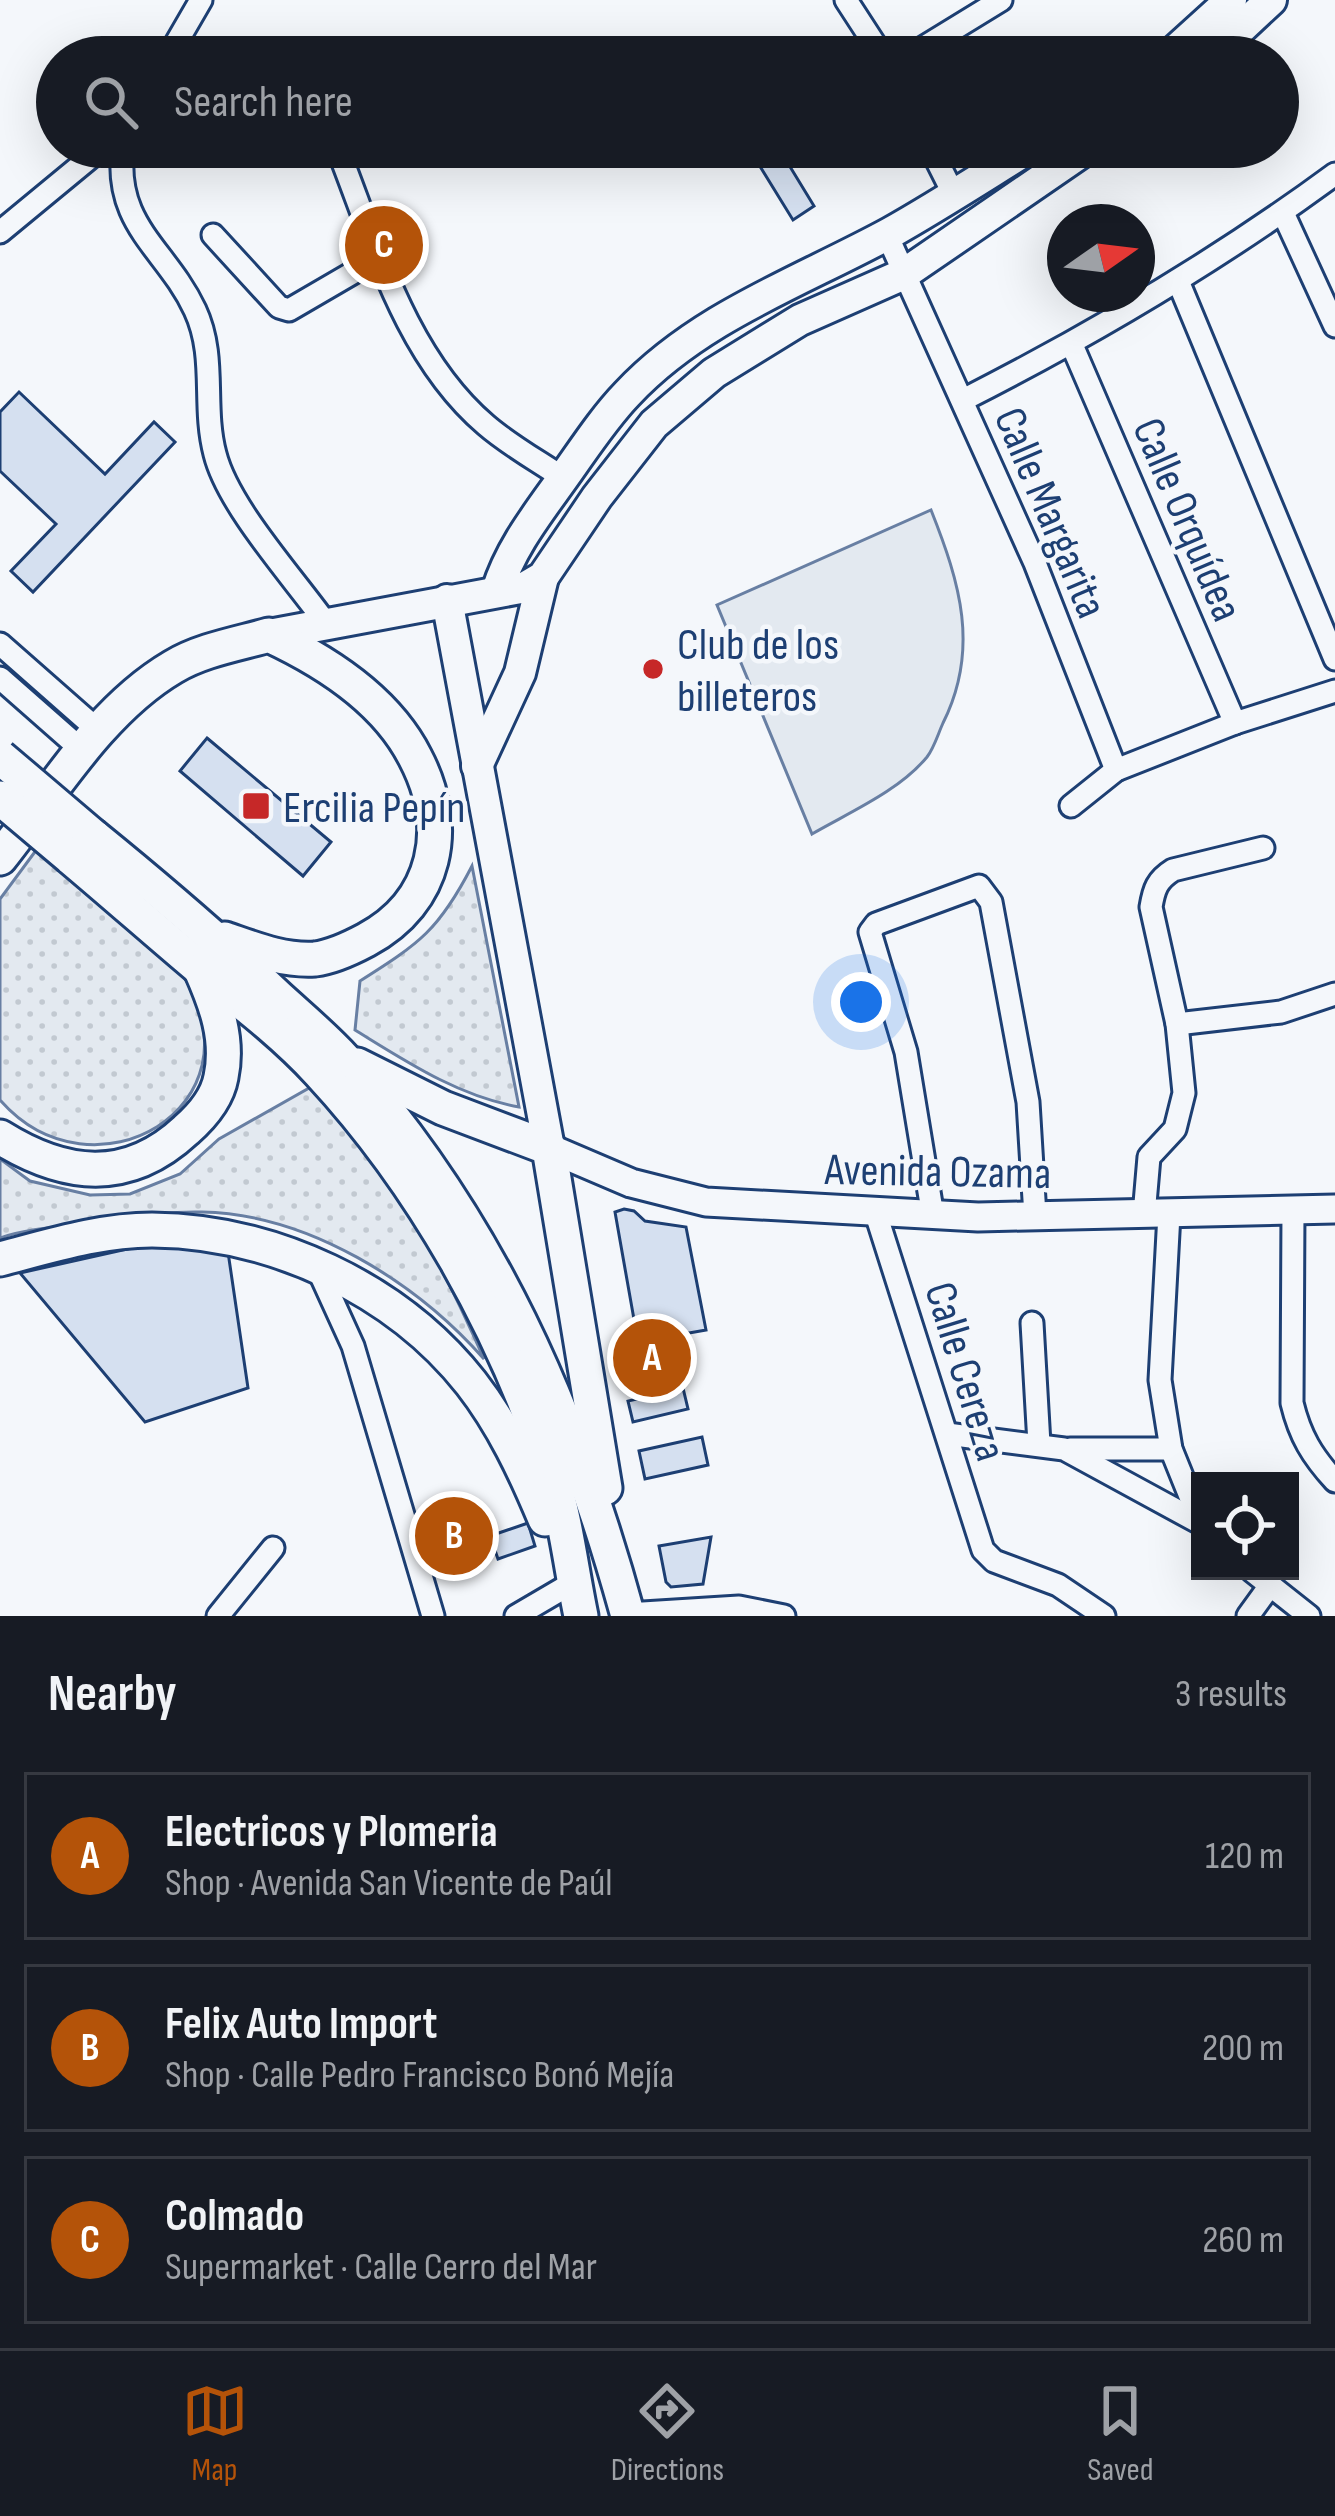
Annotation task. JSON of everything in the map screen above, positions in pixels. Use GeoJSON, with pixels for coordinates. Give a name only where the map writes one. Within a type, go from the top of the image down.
{"type":"FeatureCollection","features":[{"type":"Feature","properties":{"kind":"main road"},"geometry":{"type":"LineString","coordinates":[[1191,36],[1231,0]]}},
{"type":"Feature","properties":{"kind":"main road"},"geometry":{"type":"LineString","coordinates":[[1232,36],[1270,0]]}},
{"type":"Feature","properties":{"kind":"main road"},"geometry":{"type":"LineString","coordinates":[[497,591],[526,530],[626,394],[692,338],[887,235],[997,168]]}},
{"type":"Feature","properties":{"kind":"main road"},"geometry":{"type":"LineString","coordinates":[[477,766],[520,673],[543,577],[654,424],[714,373],[800,320],[904,274],[1058,168]]}},
{"type":"Feature","properties":{"kind":"main road"},"geometry":{"type":"LineString","coordinates":[[0,859],[92,741],[170,668],[268,635],[526,587],[543,577]]}},
{"type":"Feature","properties":{"kind":"main road"},"geometry":{"type":"LineString","coordinates":[[447,600],[549,1148],[628,1615]]}},
{"type":"Feature","properties":{"kind":"main road"},"geometry":{"type":"LineString","coordinates":[[153,906],[212,934],[284,958],[318,958],[352,947],[402,917],[420,891],[432,861],[435,830],[417,760],[398,729],[346,680],[268,635]]}},
{"type":"Feature","properties":{"kind":"main road"},"geometry":{"type":"LineString","coordinates":[[0,757],[81,846],[153,906],[200,968],[318,1070],[430,1218],[518,1389],[551,1474],[573,1557],[581,1616]]}},
{"type":"Feature","properties":{"kind":"main road"},"geometry":{"type":"LineString","coordinates":[[0,798],[81,846]]}},
{"type":"Feature","properties":{"kind":"main road"},"geometry":{"type":"LineString","coordinates":[[212,934],[342,1057],[458,1205],[511,1299],[552,1388],[596,1503],[628,1615]]}},
{"type":"Feature","properties":{"kind":"main road"},"geometry":{"type":"LineString","coordinates":[[0,1137],[78,1170],[137,1163],[166,1149],[208,1108],[221,1082],[221,1024],[200,968]]}},
{"type":"Feature","properties":{"kind":"main road"},"geometry":{"type":"LineString","coordinates":[[342,1057],[426,1100],[549,1148]]}},
{"type":"Feature","properties":{"kind":"main road"},"geometry":{"type":"LineString","coordinates":[[0,1259],[88,1236],[150,1230],[208,1234],[270,1247],[379,1299],[427,1335],[470,1382],[501,1427],[574,1582]]}},
{"type":"Feature","properties":{"kind":"street"},"geometry":{"type":"LineString","coordinates":[[181,36],[202,0]]}},
{"type":"Feature","properties":{"kind":"street"},"geometry":{"type":"LineString","coordinates":[[846,0],[869,36]]}},
{"type":"Feature","properties":{"kind":"street"},"geometry":{"type":"LineString","coordinates":[[941,36],[997,1]]}},
{"type":"Feature","properties":{"kind":"street"},"geometry":{"type":"LineString","coordinates":[[0,232],[78,168]]}},
{"type":"Feature","properties":{"kind":"street"},"geometry":{"type":"LineString","coordinates":[[122,168],[133,220],[188,296],[206,340],[211,439],[221,473],[238,504],[325,622]]}},
{"type":"Feature","properties":{"kind":"street"},"geometry":{"type":"LineString","coordinates":[[345,168],[388,281],[434,368],[485,424],[563,478]]}},
{"type":"Feature","properties":{"kind":"street"},"geometry":{"type":"LineString","coordinates":[[940,168],[954,195]]}},
{"type":"Feature","properties":{"kind":"street"},"geometry":{"type":"LineString","coordinates":[[962,400],[1072,345],[1178,281],[1335,174]]}},
{"type":"Feature","properties":{"kind":"street"},"geometry":{"type":"LineString","coordinates":[[1282,213],[1335,326]]}},
{"type":"Feature","properties":{"kind":"street"},"geometry":{"type":"LineString","coordinates":[[213,235],[279,307],[290,310],[380,257]]}},
{"type":"Feature","properties":{"kind":"street","name":"Calle Margarita"},"geometry":{"type":"LineString","coordinates":[[887,235],[1035,563],[1116,770]]}},
{"type":"Feature","properties":{"kind":"street"},"geometry":{"type":"LineString","coordinates":[[1178,281],[1335,658]]}},
{"type":"Feature","properties":{"kind":"street","name":"Calle Orquídea"},"geometry":{"type":"LineString","coordinates":[[1072,345],[1235,723]]}},
{"type":"Feature","properties":{"kind":"street"},"geometry":{"type":"LineString","coordinates":[[0,644],[92,741]]}},
{"type":"Feature","properties":{"kind":"street"},"geometry":{"type":"LineString","coordinates":[[0,677],[92,741]]}},
{"type":"Feature","properties":{"kind":"street"},"geometry":{"type":"LineString","coordinates":[[1071,806],[1116,770],[1235,723],[1335,691]]}},
{"type":"Feature","properties":{"kind":"street"},"geometry":{"type":"LineString","coordinates":[[1191,1499],[1164,1419],[1156,1214],[1149,1157],[1175,1129],[1182,1113],[1177,1024],[1151,907],[1160,878],[1173,870],[1263,848]]}},
{"type":"Feature","properties":{"kind":"street"},"geometry":{"type":"LineString","coordinates":[[933,1216],[906,1052],[870,932],[876,924],[979,886],[991,902],[1028,1102],[1035,1216]]}},
{"type":"Feature","properties":{"kind":"street"},"geometry":{"type":"LineString","coordinates":[[1177,1024],[1281,1012],[1335,994]]}},
{"type":"Feature","properties":{"kind":"street","name":"Avenida Ozama"},"geometry":{"type":"LineString","coordinates":[[549,1148],[631,1183],[706,1202],[933,1216],[1335,1209]]}},
{"type":"Feature","properties":{"kind":"street"},"geometry":{"type":"LineString","coordinates":[[1293,1211],[1292,1402],[1306,1445],[1335,1481]]}},
{"type":"Feature","properties":{"kind":"street","name":"Calle Cereza"},"geometry":{"type":"LineString","coordinates":[[876,1214],[982,1550],[994,1561],[1058,1585],[1097,1614]]}},
{"type":"Feature","properties":{"kind":"street"},"geometry":{"type":"LineString","coordinates":[[317,1267],[352,1346],[433,1616]]}},
{"type":"Feature","properties":{"kind":"street"},"geometry":{"type":"LineString","coordinates":[[1032,1323],[1039,1444]]}},
{"type":"Feature","properties":{"kind":"street"},"geometry":{"type":"LineString","coordinates":[[947,1434],[1064,1449],[1171,1449]]}},
{"type":"Feature","properties":{"kind":"street"},"geometry":{"type":"LineString","coordinates":[[1064,1449],[1191,1517]]}},
{"type":"Feature","properties":{"kind":"street"},"geometry":{"type":"LineString","coordinates":[[218,1616],[273,1548]]}},
{"type":"Feature","properties":{"kind":"street"},"geometry":{"type":"LineString","coordinates":[[1248,1616],[1261,1580]]}},
{"type":"Feature","properties":{"kind":"street"},"geometry":{"type":"LineString","coordinates":[[1262,1580],[1309,1616]]}},
{"type":"Feature","properties":{"kind":"street"},"geometry":{"type":"LineString","coordinates":[[516,1616],[574,1582]]}},
{"type":"Feature","properties":{"kind":"street"},"geometry":{"type":"LineString","coordinates":[[628,1615],[739,1607],[784,1616]]}},
{"type":"Feature","properties":{"kind":"shaded area"},"geometry":{"type":"Polygon","coordinates":[[[931,510],[962,616],[961,669],[954,696],[932,749],[916,769],[812,834],[717,605],[931,510]]]}},
{"type":"Feature","properties":{"kind":"shaded area"},"geometry":{"type":"Polygon","coordinates":[[[37,849],[175,965],[202,1023],[202,1065],[186,1101],[157,1127],[120,1142],[79,1144],[38,1130],[0,1100],[0,899],[37,849]]]}},
{"type":"Feature","properties":{"kind":"shaded area"},"geometry":{"type":"Polygon","coordinates":[[[472,866],[519,1107],[454,1086],[355,1030],[360,981],[426,933],[449,906],[472,866]]]}},
{"type":"Feature","properties":{"kind":"shaded area"},"geometry":{"type":"Polygon","coordinates":[[[311,1087],[374,1161],[412,1216],[484,1359],[393,1279],[320,1239],[281,1225],[242,1216],[174,1213],[0,1238],[0,1159],[30,1181],[90,1195],[130,1194],[180,1174],[219,1139],[311,1087]]]}},
{"type":"Feature","properties":{"kind":"building"},"geometry":{"type":"Polygon","coordinates":[[[761,168],[791,168],[814,206],[793,220],[761,168]]]}},
{"type":"Feature","properties":{"kind":"building"},"geometry":{"type":"Polygon","coordinates":[[[19,392],[105,474],[154,422],[175,442],[33,592],[11,571],[56,524],[0,471],[0,412],[19,392]]]}},
{"type":"Feature","properties":{"kind":"building","name":"Ercilia Pepín"},"geometry":{"type":"Polygon","coordinates":[[[207,738],[331,842],[303,876],[180,771],[207,738]]]}},
{"type":"Feature","properties":{"kind":"building"},"geometry":{"type":"Polygon","coordinates":[[[624,1209],[645,1221],[686,1227],[706,1330],[638,1342],[615,1212],[624,1209]]]}},
{"type":"Feature","properties":{"kind":"building"},"geometry":{"type":"Polygon","coordinates":[[[154,1243],[228,1252],[248,1388],[145,1422],[20,1273],[154,1243]]]}},
{"type":"Feature","properties":{"kind":"building"},"geometry":{"type":"Polygon","coordinates":[[[679,1337],[685,1366],[625,1379],[619,1350],[679,1337]]]}},
{"type":"Feature","properties":{"kind":"building"},"geometry":{"type":"Polygon","coordinates":[[[683,1388],[688,1409],[633,1422],[628,1401],[683,1388]]]}},
{"type":"Feature","properties":{"kind":"building"},"geometry":{"type":"Polygon","coordinates":[[[702,1437],[708,1465],[645,1479],[639,1451],[702,1437]]]}},
{"type":"Feature","properties":{"kind":"building"},"geometry":{"type":"Polygon","coordinates":[[[528,1523],[535,1546],[498,1559],[490,1536],[528,1523]]]}},
{"type":"Feature","properties":{"kind":"building"},"geometry":{"type":"Polygon","coordinates":[[[711,1537],[703,1584],[671,1587],[659,1546],[711,1537]]]}},
{"type":"Feature","properties":{"kind":"place","name":"Colmado"},"geometry":{"type":"Point","coordinates":[384,245]}},
{"type":"Feature","properties":{"kind":"place","name":"Club de los billeteros"},"geometry":{"type":"Point","coordinates":[653,669]}},
{"type":"Feature","properties":{"kind":"place","name":"Ercilia Pepín"},"geometry":{"type":"Point","coordinates":[256,806]}},
{"type":"Feature","properties":{"kind":"place","name":"Electricos y Plomeria"},"geometry":{"type":"Point","coordinates":[652,1358]}},
{"type":"Feature","properties":{"kind":"place","name":"Felix Auto Import"},"geometry":{"type":"Point","coordinates":[454,1536]}}]}
